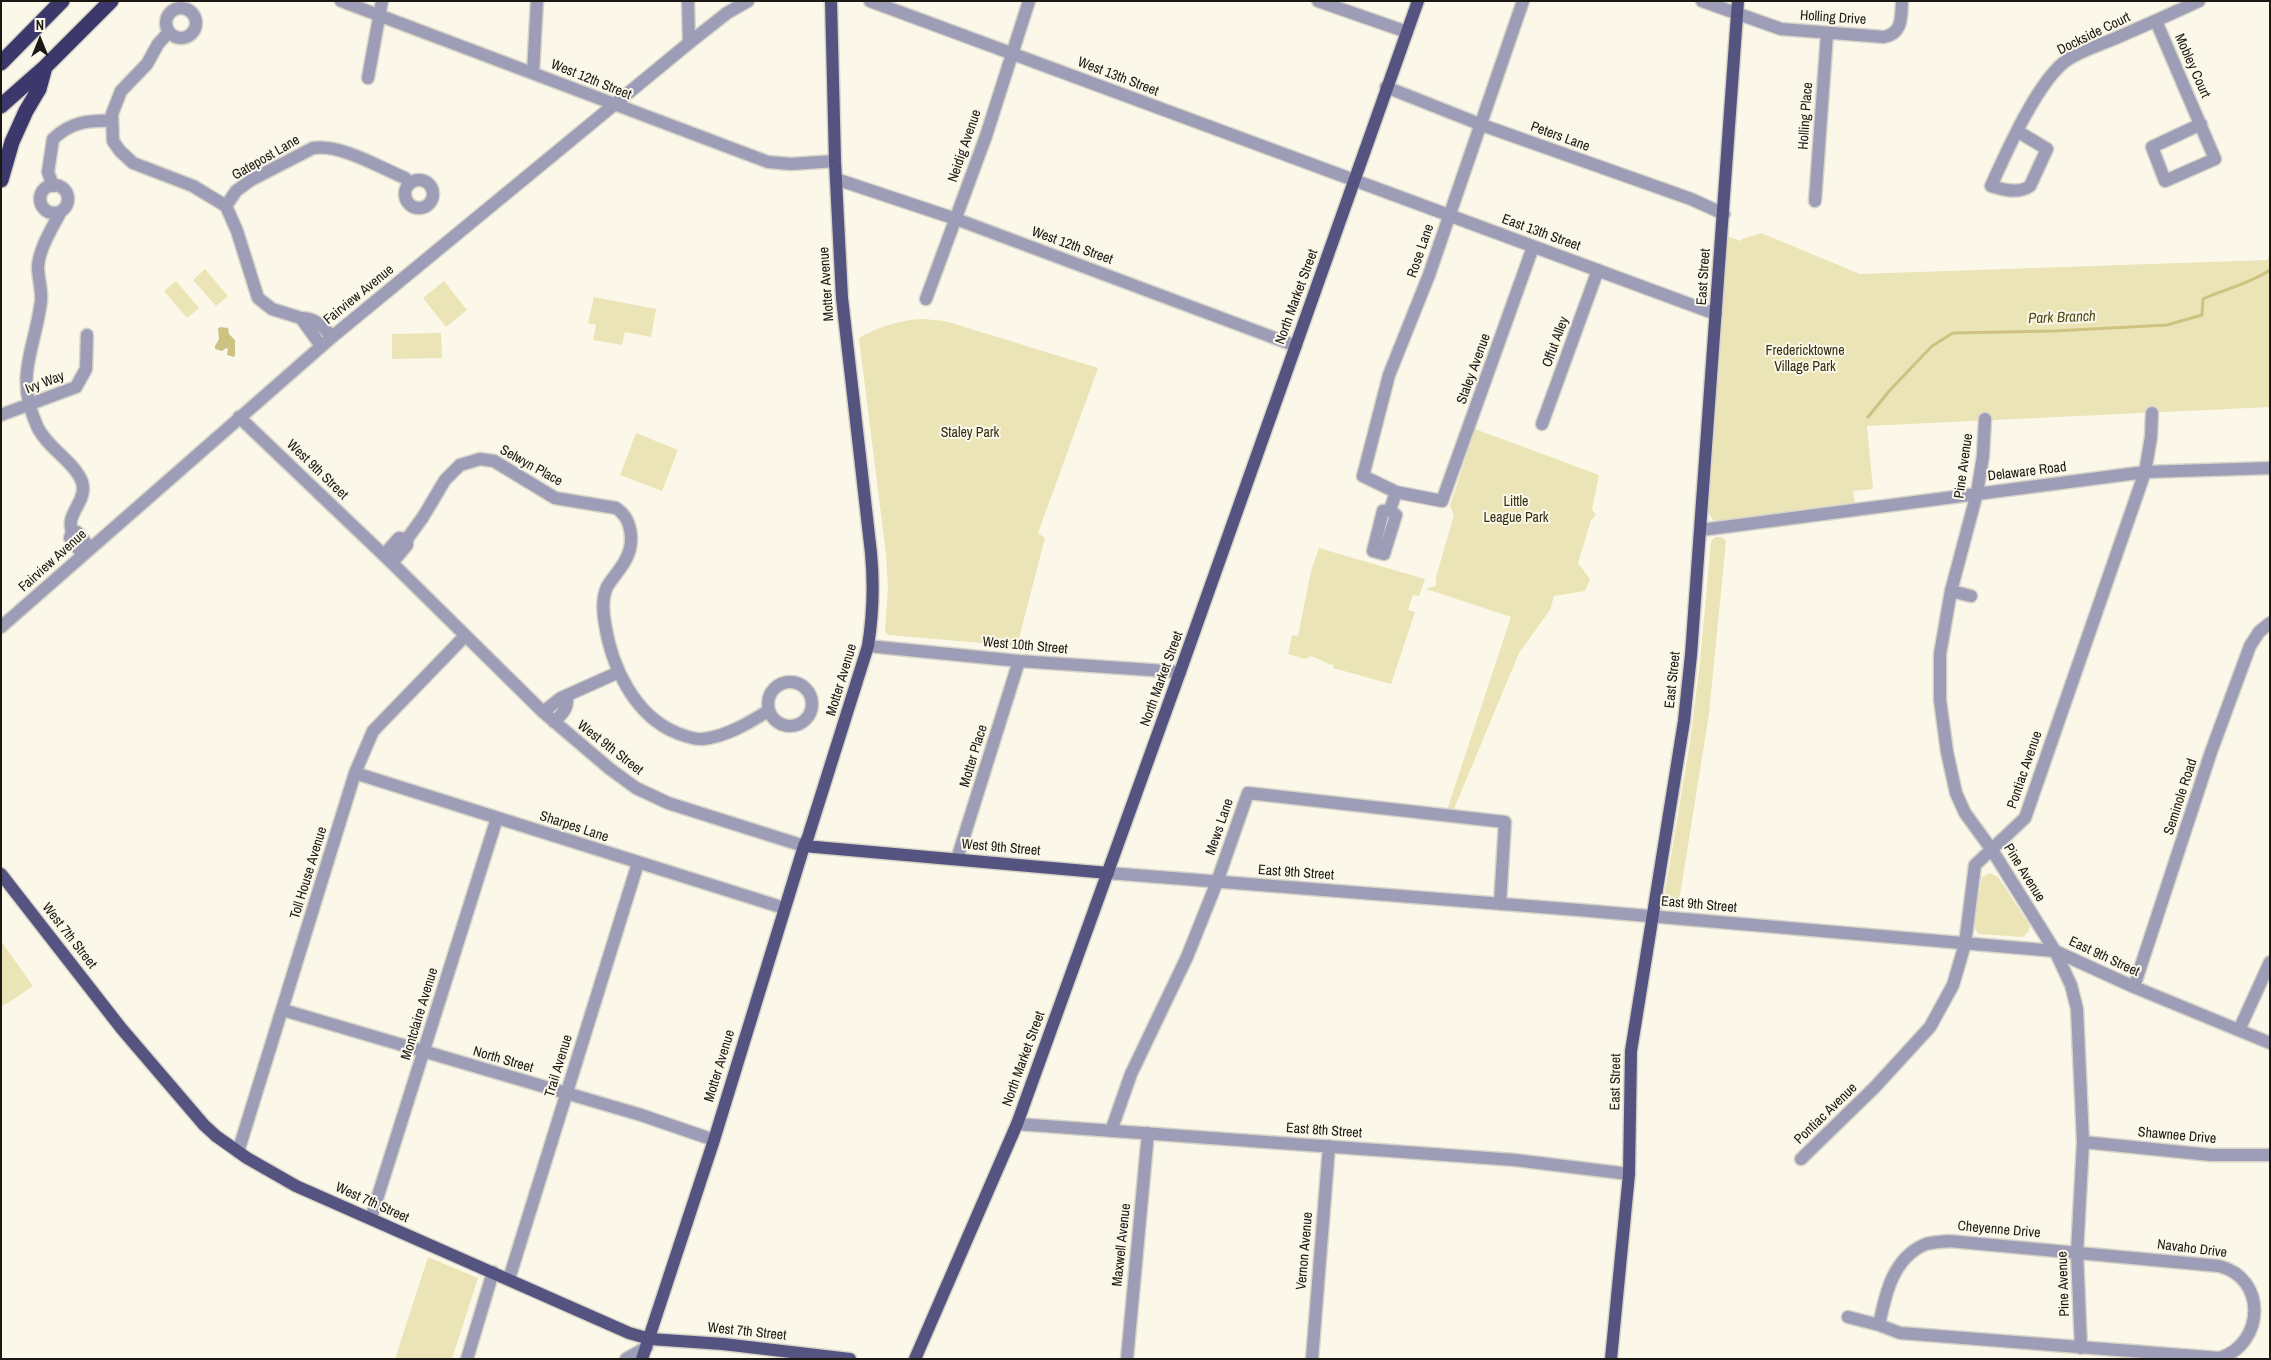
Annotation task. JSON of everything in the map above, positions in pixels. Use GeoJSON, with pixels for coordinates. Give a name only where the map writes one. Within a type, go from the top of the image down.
{"type":"FeatureCollection","features":[{"type":"Feature","properties":{"kind":"highway"},"geometry":{"type":"LineString","coordinates":[[1,106],[45,67],[110,1]]}},
{"type":"Feature","properties":{"kind":"highway"},"geometry":{"type":"LineString","coordinates":[[1,50],[62,2]]}},
{"type":"Feature","properties":{"kind":"highway"},"geometry":{"type":"LineString","coordinates":[[1,63],[62,2]]}},
{"type":"Feature","properties":{"kind":"highway"},"geometry":{"type":"LineString","coordinates":[[1,180],[12,142],[26,110],[39,89],[45,67]]}},
{"type":"Feature","properties":{"kind":"main road","name":"Motter Avenue"},"geometry":{"type":"LineString","coordinates":[[646,1348],[714,1140],[784,908],[868,646],[874,588],[873,570],[845,330],[835,161],[831,1]]}},
{"type":"Feature","properties":{"kind":"main road","name":"North Market Street"},"geometry":{"type":"LineString","coordinates":[[915,1359],[1017,1124],[1180,672],[1418,1]]}},
{"type":"Feature","properties":{"kind":"main road","name":"East Street"},"geometry":{"type":"LineString","coordinates":[[1611,1359],[1629,1174],[1631,1051],[1684,721],[1701,530],[1738,8]]}},
{"type":"Feature","properties":{"kind":"main road","name":"West 9th Street"},"geometry":{"type":"LineString","coordinates":[[804,846],[1108,873]]}},
{"type":"Feature","properties":{"kind":"main road","name":"West 7th Street"},"geometry":{"type":"LineString","coordinates":[[1,874],[121,1028],[204,1125],[238,1152],[266,1170],[296,1186],[629,1333],[646,1348],[724,1344],[850,1359]]}},
{"type":"Feature","properties":{"kind":"street","name":"West 12th Street"},"geometry":{"type":"LineString","coordinates":[[341,1],[379,17],[534,73],[615,106],[768,162],[791,164],[835,161]]}},
{"type":"Feature","properties":{"kind":"street"},"geometry":{"type":"LineString","coordinates":[[368,78],[382,1]]}},
{"type":"Feature","properties":{"kind":"street"},"geometry":{"type":"LineString","coordinates":[[534,73],[537,1]]}},
{"type":"Feature","properties":{"kind":"street"},"geometry":{"type":"LineString","coordinates":[[688,1],[689,43]]}},
{"type":"Feature","properties":{"kind":"street","name":"Fairview Avenue"},"geometry":{"type":"LineString","coordinates":[[1,627],[321,346],[615,106],[689,43],[727,13],[748,1]]}},
{"type":"Feature","properties":{"kind":"street","name":"West 13th Street"},"geometry":{"type":"LineString","coordinates":[[870,1],[1355,181]]}},
{"type":"Feature","properties":{"kind":"street","name":"Neidig Avenue"},"geometry":{"type":"LineString","coordinates":[[926,299],[986,136],[1011,52],[1029,1]]}},
{"type":"Feature","properties":{"kind":"street"},"geometry":{"type":"LineString","coordinates":[[1318,1],[1407,32]]}},
{"type":"Feature","properties":{"kind":"street","name":"Rose Lane"},"geometry":{"type":"LineString","coordinates":[[1396,492],[1363,476],[1389,375],[1429,276],[1523,1]]}},
{"type":"Feature","properties":{"kind":"street","name":"Holling Drive"},"geometry":{"type":"LineString","coordinates":[[1702,1],[1738,8],[1781,29],[1827,34],[1890,36],[1895,33],[1901,24],[1902,1]]}},
{"type":"Feature","properties":{"kind":"street","name":"Dockside Court"},"geometry":{"type":"LineString","coordinates":[[2017,131],[2047,149],[2030,186],[2025,190],[2006,191],[1991,186],[2015,134],[2057,69],[2068,60],[2199,1]]}},
{"type":"Feature","properties":{"kind":"street","name":"Mobley Court"},"geometry":{"type":"LineString","coordinates":[[2156,21],[2201,124],[2215,159],[2165,181],[2152,147],[2201,124]]}},
{"type":"Feature","properties":{"kind":"street"},"geometry":{"type":"LineString","coordinates":[[169,32],[158,44],[147,64],[121,91],[114,109],[112,121],[113,141],[126,158],[133,163],[193,186],[226,206],[237,231],[255,294],[265,306],[301,318],[311,318],[318,322],[332,337]]}},
{"type":"Feature","properties":{"kind":"street","name":"Holling Place"},"geometry":{"type":"LineString","coordinates":[[1815,201],[1827,34]]}},
{"type":"Feature","properties":{"kind":"street","name":"Peters Lane"},"geometry":{"type":"LineString","coordinates":[[1386,87],[1482,125],[1691,199],[1724,214]]}},
{"type":"Feature","properties":{"kind":"street"},"geometry":{"type":"LineString","coordinates":[[53,186],[48,172],[53,139],[75,123],[85,120],[112,121]]}},
{"type":"Feature","properties":{"kind":"street","name":"Gatepost Lane"},"geometry":{"type":"LineString","coordinates":[[226,206],[236,191],[251,180],[313,148],[321,146],[336,149],[405,178],[409,183]]}},
{"type":"Feature","properties":{"kind":"street","name":"West 12th Street"},"geometry":{"type":"LineString","coordinates":[[836,180],[956,219],[1296,346]]}},
{"type":"Feature","properties":{"kind":"street","name":"East 13th Street"},"geometry":{"type":"LineString","coordinates":[[1355,181],[1716,314]]}},
{"type":"Feature","properties":{"kind":"street"},"geometry":{"type":"LineString","coordinates":[[62,211],[48,212],[40,202],[44,189],[53,186],[61,188],[67,195],[67,204],[43,248],[39,263],[41,302],[26,376],[29,405],[38,428],[44,438],[81,480],[84,491],[82,499],[70,522],[72,531],[77,532],[86,552]]}},
{"type":"Feature","properties":{"kind":"street","name":"Staley Avenue"},"geometry":{"type":"LineString","coordinates":[[1396,492],[1442,501],[1533,247]]}},
{"type":"Feature","properties":{"kind":"street","name":"Offut Alley"},"geometry":{"type":"LineString","coordinates":[[1542,424],[1598,270]]}},
{"type":"Feature","properties":{"kind":"street"},"geometry":{"type":"LineString","coordinates":[[301,318],[321,346]]}},
{"type":"Feature","properties":{"kind":"street","name":"Ivy Way"},"geometry":{"type":"LineString","coordinates":[[1,414],[76,387],[86,369],[87,335]]}},
{"type":"Feature","properties":{"kind":"street","name":"Pontiac Avenue"},"geometry":{"type":"LineString","coordinates":[[1801,1159],[1875,1087],[1930,1027],[1953,985],[1965,944],[1976,865],[2025,818],[2145,472],[2151,437],[2152,414]]}},
{"type":"Feature","properties":{"kind":"street","name":"West 9th Street"},"geometry":{"type":"LineString","coordinates":[[239,417],[388,559],[543,712],[610,769],[636,788],[668,802],[804,846]]}},
{"type":"Feature","properties":{"kind":"street","name":"Pine Avenue"},"geometry":{"type":"LineString","coordinates":[[1985,419],[1983,456],[1976,493],[1951,591],[1940,654],[1940,700],[1947,752],[1956,793],[1965,813],[1992,850],[2055,951],[2071,985],[2077,1009],[2083,1142],[2077,1253],[2081,1348]]}},
{"type":"Feature","properties":{"kind":"street","name":"Selwyn Place"},"geometry":{"type":"LineString","coordinates":[[388,559],[407,545],[407,539],[423,517],[445,480],[460,465],[480,459],[494,460],[555,498],[616,508],[626,517],[632,535],[627,557],[607,588],[603,605],[606,631],[619,672],[644,713],[661,726],[688,737],[701,739],[721,735],[740,728],[768,712]]}},
{"type":"Feature","properties":{"kind":"street","name":"Delaware Road"},"geometry":{"type":"LineString","coordinates":[[1701,530],[2145,472],[2270,468]]}},
{"type":"Feature","properties":{"kind":"street"},"geometry":{"type":"LineString","coordinates":[[1390,510],[1396,492]]}},
{"type":"Feature","properties":{"kind":"street"},"geometry":{"type":"LineString","coordinates":[[1951,591],[1970,596]]}},
{"type":"Feature","properties":{"kind":"street","name":"Seminole Road"},"geometry":{"type":"LineString","coordinates":[[2134,987],[2211,752],[2250,646],[2259,632],[2270,623]]}},
{"type":"Feature","properties":{"kind":"street","name":"Toll House Avenue"},"geometry":{"type":"LineString","coordinates":[[238,1152],[356,773],[373,731],[465,636]]}},
{"type":"Feature","properties":{"kind":"street","name":"West 10th Street"},"geometry":{"type":"LineString","coordinates":[[868,646],[1019,661],[1180,672]]}},
{"type":"Feature","properties":{"kind":"street","name":"Motter Place"},"geometry":{"type":"LineString","coordinates":[[957,860],[1019,661]]}},
{"type":"Feature","properties":{"kind":"street"},"geometry":{"type":"LineString","coordinates":[[543,712],[554,703],[619,672]]}},
{"type":"Feature","properties":{"kind":"street"},"geometry":{"type":"LineString","coordinates":[[554,722],[564,712],[568,704],[567,697]]}},
{"type":"Feature","properties":{"kind":"street","name":"Sharpes Lane"},"geometry":{"type":"LineString","coordinates":[[356,773],[784,908]]}},
{"type":"Feature","properties":{"kind":"street","name":"Mews Lane"},"geometry":{"type":"LineString","coordinates":[[1111,1131],[1131,1074],[1187,957],[1217,882],[1248,792],[1505,822],[1500,904]]}},
{"type":"Feature","properties":{"kind":"street","name":"Montclaire Avenue"},"geometry":{"type":"LineString","coordinates":[[371,1218],[497,818]]}},
{"type":"Feature","properties":{"kind":"street","name":"Trail Avenue"},"geometry":{"type":"LineString","coordinates":[[509,1279],[638,863]]}},
{"type":"Feature","properties":{"kind":"street","name":"East 9th Street"},"geometry":{"type":"LineString","coordinates":[[1108,873],[1652,916],[2055,951],[2134,987],[2270,1043]]}},
{"type":"Feature","properties":{"kind":"street"},"geometry":{"type":"LineString","coordinates":[[2239,1030],[2270,962]]}},
{"type":"Feature","properties":{"kind":"street","name":"North Street"},"geometry":{"type":"LineString","coordinates":[[283,1010],[641,1115],[714,1140]]}},
{"type":"Feature","properties":{"kind":"street","name":"East 8th Street"},"geometry":{"type":"LineString","coordinates":[[1017,1124],[1515,1160],[1629,1174]]}},
{"type":"Feature","properties":{"kind":"street","name":"Maxwell Avenue"},"geometry":{"type":"LineString","coordinates":[[1126,1359],[1148,1133]]}},
{"type":"Feature","properties":{"kind":"street","name":"Shawnee Drive"},"geometry":{"type":"LineString","coordinates":[[2083,1142],[2211,1155],[2270,1156]]}},
{"type":"Feature","properties":{"kind":"street","name":"Vernon Avenue"},"geometry":{"type":"LineString","coordinates":[[1312,1359],[1329,1146]]}},
{"type":"Feature","properties":{"kind":"street","name":"Cheyenne Drive"},"geometry":{"type":"LineString","coordinates":[[1879,1325],[1884,1298],[1894,1274],[1904,1259],[1926,1244],[1949,1241],[2077,1253]]}},
{"type":"Feature","properties":{"kind":"street","name":"Navaho Drive"},"geometry":{"type":"LineString","coordinates":[[2077,1253],[2219,1266],[2231,1269],[2241,1276],[2248,1286],[2252,1299],[2254,1320],[2249,1336],[2236,1349],[2220,1358],[2081,1348]]}},
{"type":"Feature","properties":{"kind":"street"},"geometry":{"type":"LineString","coordinates":[[467,1359],[493,1272]]}},
{"type":"Feature","properties":{"kind":"street"},"geometry":{"type":"LineString","coordinates":[[1848,1317],[1900,1333],[2081,1348]]}},
{"type":"Feature","properties":{"kind":"street"},"geometry":{"type":"LineString","coordinates":[[626,1359],[646,1348]]}},
{"type":"Feature","properties":{"kind":"green space","name":"Fredericktowne Village Park"},"geometry":{"type":"Polygon","coordinates":[[[1761,233],[1860,274],[2267,260],[2270,253],[2270,407],[1867,426],[1873,489],[1853,491],[1856,512],[1725,527],[1713,520],[1707,510],[1722,234],[1741,241],[1761,233]]]}},
{"type":"Feature","properties":{"kind":"green space"},"geometry":{"type":"Polygon","coordinates":[[[205,269],[228,296],[216,306],[193,280],[205,269]]]}},
{"type":"Feature","properties":{"kind":"green space"},"geometry":{"type":"Polygon","coordinates":[[[176,281],[199,308],[187,318],[164,291],[176,281]]]}},
{"type":"Feature","properties":{"kind":"green space"},"geometry":{"type":"Polygon","coordinates":[[[444,281],[467,310],[446,327],[423,298],[444,281]]]}},
{"type":"Feature","properties":{"kind":"green space"},"geometry":{"type":"Polygon","coordinates":[[[594,297],[656,309],[651,337],[625,332],[622,345],[593,340],[596,325],[588,323],[594,297]]]}},
{"type":"Feature","properties":{"kind":"green space","name":"Staley Park"},"geometry":{"type":"Polygon","coordinates":[[[923,319],[945,321],[1098,368],[1038,533],[1045,538],[1017,646],[888,635],[885,631],[888,588],[886,554],[859,338],[890,324],[923,319]]]}},
{"type":"Feature","properties":{"kind":"green space"},"geometry":{"type":"Polygon","coordinates":[[[441,333],[442,358],[392,359],[392,334],[441,333]]]}},
{"type":"Feature","properties":{"kind":"green space","name":"Little League Park"},"geometry":{"type":"Polygon","coordinates":[[[1475,429],[1599,475],[1592,510],[1596,515],[1591,520],[1578,563],[1590,579],[1585,591],[1554,596],[1550,610],[1519,653],[1454,809],[1447,810],[1511,617],[1426,589],[1436,586],[1436,577],[1454,515],[1450,506],[1475,429]]]}},
{"type":"Feature","properties":{"kind":"green space"},"geometry":{"type":"Polygon","coordinates":[[[636,433],[678,450],[662,491],[620,475],[636,433]]]}},
{"type":"Feature","properties":{"kind":"green space"},"geometry":{"type":"Polygon","coordinates":[[[1715,537],[1722,537],[1726,541],[1709,714],[1680,895],[1675,903],[1664,899],[1690,742],[1700,662],[1711,542],[1715,537]]]}},
{"type":"Feature","properties":{"kind":"green space"},"geometry":{"type":"Polygon","coordinates":[[[1319,548],[1425,579],[1419,596],[1413,595],[1408,610],[1415,612],[1391,684],[1333,668],[1334,664],[1332,665],[1311,656],[1305,659],[1288,654],[1292,635],[1298,636],[1311,571],[1319,548]]]}},
{"type":"Feature","properties":{"kind":"green space"},"geometry":{"type":"Polygon","coordinates":[[[1990,873],[1998,877],[2030,926],[2028,932],[2023,937],[1978,934],[1973,925],[1982,877],[1990,873]]]}},
{"type":"Feature","properties":{"kind":"green space"},"geometry":{"type":"Polygon","coordinates":[[[1,941],[33,986],[1,1006],[1,941]]]}},
{"type":"Feature","properties":{"kind":"green space"},"geometry":{"type":"Polygon","coordinates":[[[428,1257],[478,1278],[452,1359],[395,1359],[428,1257]]]}},
{"type":"Feature","properties":{"kind":"shaded area"},"geometry":{"type":"Polygon","coordinates":[[[220,327],[228,328],[229,334],[235,340],[234,357],[227,355],[228,349],[226,348],[222,351],[215,349],[219,339],[218,329],[220,327]]]}},
{"type":"Feature","properties":{"kind":"waterway","name":"Park Branch"},"geometry":{"type":"LineString","coordinates":[[1868,417],[1890,390],[1932,346],[1953,333],[2054,331],[2167,325],[2202,315],[2203,299],[2245,283],[2270,270]]}}]}
